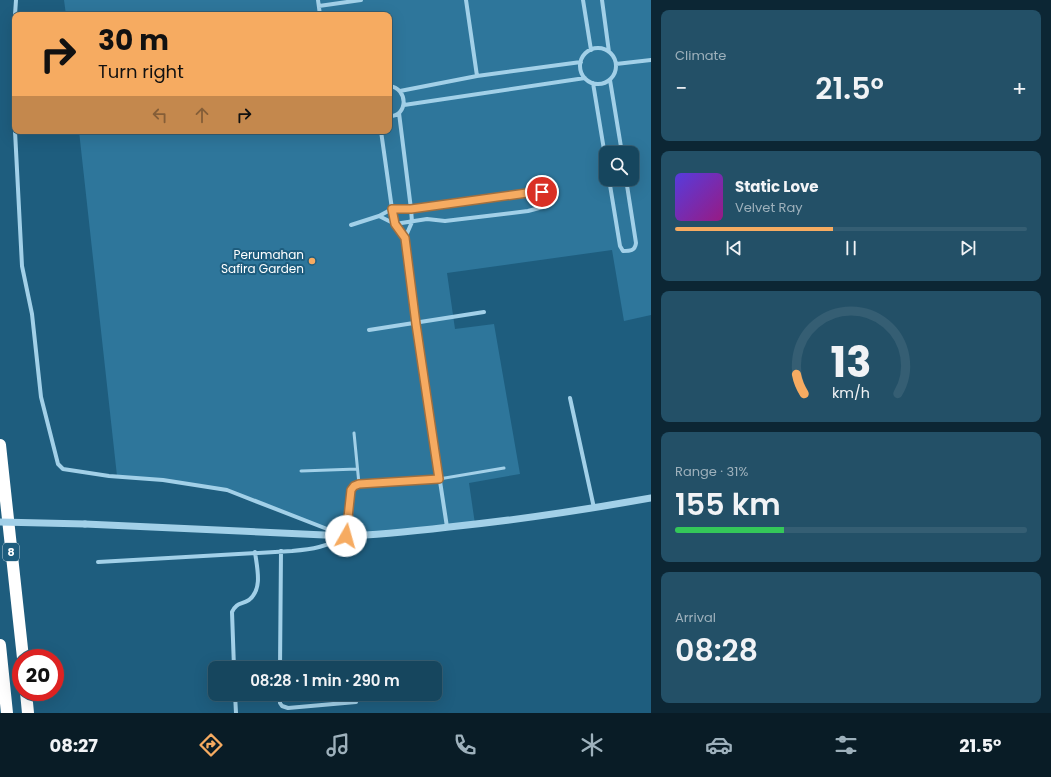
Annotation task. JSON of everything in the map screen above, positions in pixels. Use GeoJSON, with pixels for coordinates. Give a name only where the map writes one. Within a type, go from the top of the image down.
{"type":"FeatureCollection","features":[{"type":"Feature","properties":{"kind":"highway","name":"8"},"geometry":{"type":"LineString","coordinates":[[0,445],[21,649]]}},
{"type":"Feature","properties":{"kind":"highway"},"geometry":{"type":"LineString","coordinates":[[0,645],[7,713]]}},
{"type":"Feature","properties":{"kind":"highway"},"geometry":{"type":"LineString","coordinates":[[27,701],[28,713]]}},
{"type":"Feature","properties":{"kind":"street"},"geometry":{"type":"LineString","coordinates":[[15,12],[16,0]]}},
{"type":"Feature","properties":{"kind":"street"},"geometry":{"type":"LineString","coordinates":[[318,0],[320,12]]}},
{"type":"Feature","properties":{"kind":"street"},"geometry":{"type":"LineString","coordinates":[[319,6],[361,0]]}},
{"type":"Feature","properties":{"kind":"street"},"geometry":{"type":"LineString","coordinates":[[466,0],[477,76]]}},
{"type":"Feature","properties":{"kind":"street"},"geometry":{"type":"LineString","coordinates":[[583,0],[591,50]]}},
{"type":"Feature","properties":{"kind":"street"},"geometry":{"type":"LineString","coordinates":[[602,0],[609,52]]}},
{"type":"Feature","properties":{"kind":"street"},"geometry":{"type":"LineString","coordinates":[[600,48],[609,52],[614,58],[616,64],[615,72],[610,80],[604,83],[593,83],[585,78],[580,69],[581,62],[584,55],[591,50],[600,48]]}},
{"type":"Feature","properties":{"kind":"street"},"geometry":{"type":"LineString","coordinates":[[616,64],[651,60]]}},
{"type":"Feature","properties":{"kind":"street"},"geometry":{"type":"LineString","coordinates":[[400,91],[477,76],[581,62]]}},
{"type":"Feature","properties":{"kind":"street"},"geometry":{"type":"LineString","coordinates":[[404,105],[585,78]]}},
{"type":"Feature","properties":{"kind":"street"},"geometry":{"type":"LineString","coordinates":[[610,80],[621,146]]}},
{"type":"Feature","properties":{"kind":"street"},"geometry":{"type":"LineString","coordinates":[[593,83],[603,146]]}},
{"type":"Feature","properties":{"kind":"street"},"geometry":{"type":"LineString","coordinates":[[392,86],[400,91],[404,97],[404,105],[398,113],[392,116]]}},
{"type":"Feature","properties":{"kind":"street"},"geometry":{"type":"LineString","coordinates":[[398,113],[412,222],[405,238]]}},
{"type":"Feature","properties":{"kind":"street"},"geometry":{"type":"LineString","coordinates":[[15,134],[22,266],[32,314],[41,397],[60,467],[63,469],[109,476],[163,480],[227,490],[346,536]]}},
{"type":"Feature","properties":{"kind":"street"},"geometry":{"type":"LineString","coordinates":[[381,134],[395,224],[405,238],[416,324],[447,527]]}},
{"type":"Feature","properties":{"kind":"street"},"geometry":{"type":"LineString","coordinates":[[610,186],[620,246],[623,251],[629,251],[633,250],[636,243],[627,186]]}},
{"type":"Feature","properties":{"kind":"street"},"geometry":{"type":"LineString","coordinates":[[351,225],[379,216],[392,209],[411,209],[534,192],[542,192],[545,197],[543,206],[528,212],[445,221],[427,219],[395,224],[379,216]]}},
{"type":"Feature","properties":{"kind":"street"},"geometry":{"type":"LineString","coordinates":[[369,330],[416,324],[484,312]]}},
{"type":"Feature","properties":{"kind":"street"},"geometry":{"type":"LineString","coordinates":[[570,398],[594,508]]}},
{"type":"Feature","properties":{"kind":"street"},"geometry":{"type":"LineString","coordinates":[[0,522],[85,524],[346,536],[397,533],[521,519],[651,498]]}},
{"type":"Feature","properties":{"kind":"street"},"geometry":{"type":"LineString","coordinates":[[98,562],[318,548],[333,543],[346,536]]}},
{"type":"Feature","properties":{"kind":"street"},"geometry":{"type":"LineString","coordinates":[[280,661],[281,551]]}},
{"type":"Feature","properties":{"kind":"street"},"geometry":{"type":"LineString","coordinates":[[234,661],[232,612],[235,607],[248,600],[255,592],[258,584],[256,552]]}},
{"type":"Feature","properties":{"kind":"street"},"geometry":{"type":"LineString","coordinates":[[235,701],[236,713]]}},
{"type":"Feature","properties":{"kind":"street"},"geometry":{"type":"LineString","coordinates":[[280,701],[282,706],[288,708],[356,702]]}},
{"type":"Feature","properties":{"kind":"lane"},"geometry":{"type":"LineString","coordinates":[[354,433],[359,484]]}},
{"type":"Feature","properties":{"kind":"lane"},"geometry":{"type":"LineString","coordinates":[[346,536],[351,490],[354,486],[359,484],[439,479],[504,468]]}},
{"type":"Feature","properties":{"kind":"lane"},"geometry":{"type":"LineString","coordinates":[[301,471],[357,469]]}},
{"type":"Feature","properties":{"kind":"building","name":"Perumahan Safira Garden"},"geometry":{"type":"Polygon","coordinates":[[[64,0],[651,0],[651,315],[624,321],[612,250],[447,273],[455,329],[494,324],[520,474],[469,483],[475,524],[346,536],[227,490],[163,480],[117,476],[79,134],[392,134],[392,12],[66,12],[64,0]]]}},
{"type":"Feature","properties":{"kind":"place","name":"Perumahan Safira Garden"},"geometry":{"type":"Point","coordinates":[312,261]}},
{"type":"Feature","properties":{"kind":"route"},"geometry":{"type":"LineString","coordinates":[[346,536],[352,487],[359,484],[439,479],[405,238],[395,224],[392,209],[411,209],[542,192]]}}]}
